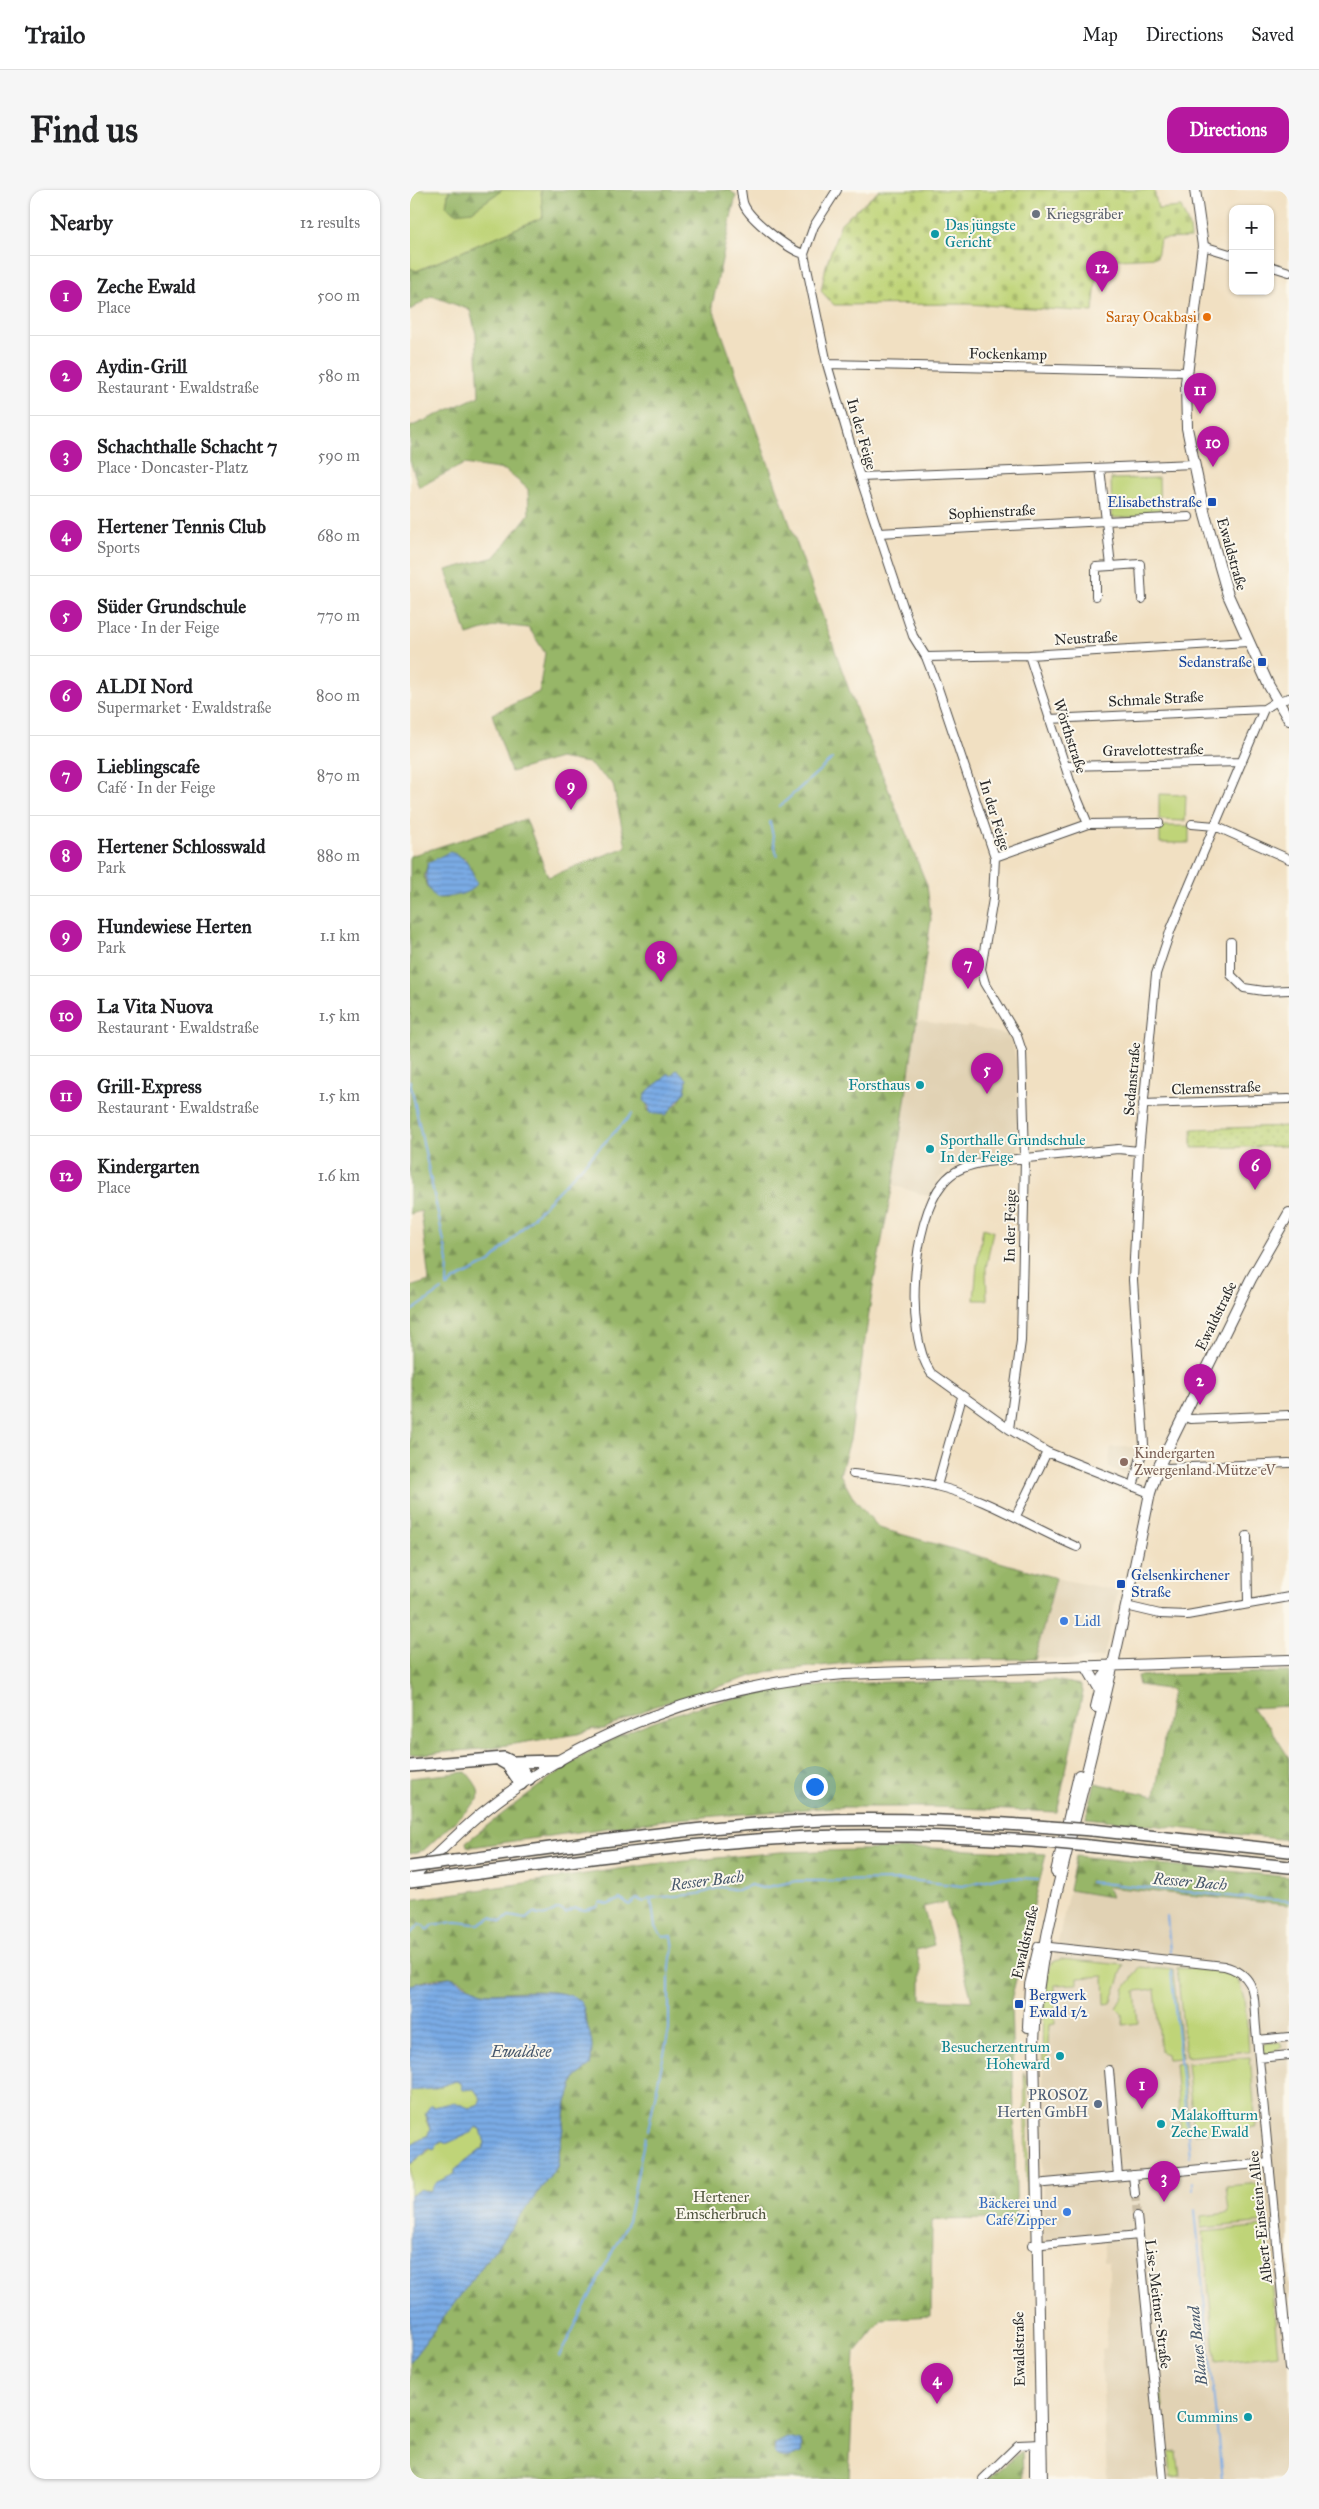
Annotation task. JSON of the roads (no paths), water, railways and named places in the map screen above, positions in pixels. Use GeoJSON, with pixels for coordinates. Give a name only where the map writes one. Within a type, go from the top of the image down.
{"type":"FeatureCollection","features":[{"type":"Feature","properties":{"kind":"highway"},"geometry":{"type":"LineString","coordinates":[[410,1766],[490,1758],[504,1758],[515,1762],[558,1760]]}},
{"type":"Feature","properties":{"kind":"highway"},"geometry":{"type":"LineString","coordinates":[[490,1758],[508,1765],[525,1782]]}},
{"type":"Feature","properties":{"kind":"highway"},"geometry":{"type":"LineString","coordinates":[[515,1762],[525,1782]]}},
{"type":"Feature","properties":{"kind":"highway"},"geometry":{"type":"LineString","coordinates":[[410,1867],[684,1831],[804,1821],[926,1820],[1050,1827],[1289,1851]]}},
{"type":"Feature","properties":{"kind":"highway"},"geometry":{"type":"LineString","coordinates":[[410,1881],[685,1847],[805,1837],[925,1835],[1046,1842],[1289,1867]]}},
{"type":"Feature","properties":{"kind":"main road","name":"Ewaldstraße"},"geometry":{"type":"LineString","coordinates":[[1188,190],[1197,206]]}},
{"type":"Feature","properties":{"kind":"main road","name":"Ewaldstraße"},"geometry":{"type":"LineString","coordinates":[[1195,190],[1203,246],[1187,372],[1187,428],[1219,570],[1248,642],[1277,701],[1289,720]]}},
{"type":"Feature","properties":{"kind":"main road","name":"Ewaldstraße"},"geometry":{"type":"LineString","coordinates":[[1042,1946],[1113,1665],[1150,1493],[1159,1466],[1251,1279],[1289,1213]]}},
{"type":"Feature","properties":{"kind":"main road"},"geometry":{"type":"LineString","coordinates":[[410,1881],[483,1812],[558,1760],[606,1734],[665,1710],[746,1687],[802,1678],[844,1674],[1289,1660]]}},
{"type":"Feature","properties":{"kind":"main road","name":"Ewaldstraße"},"geometry":{"type":"LineString","coordinates":[[1042,2479],[1038,2444],[1035,2244],[1035,2010],[1042,1946],[1103,1678],[1113,1665]]}},
{"type":"Feature","properties":{"kind":"main road"},"geometry":{"type":"LineString","coordinates":[[1086,1666],[1100,1690]]}},
{"type":"Feature","properties":{"kind":"main road","name":"Ewaldstraße"},"geometry":{"type":"LineString","coordinates":[[1035,2479],[1038,2444]]}},
{"type":"Feature","properties":{"kind":"street"},"geometry":{"type":"LineString","coordinates":[[741,190],[744,206],[778,240],[793,251],[804,254],[814,226],[837,190]]}},
{"type":"Feature","properties":{"kind":"street"},"geometry":{"type":"LineString","coordinates":[[1203,246],[1229,254]]}},
{"type":"Feature","properties":{"kind":"street","name":"In der Feige"},"geometry":{"type":"LineString","coordinates":[[804,254],[827,364],[860,478],[913,636],[926,656],[944,703],[995,857],[993,899],[981,970],[985,983],[1021,1045],[1025,1158],[1021,1341],[1009,1429]]}},
{"type":"Feature","properties":{"kind":"street"},"geometry":{"type":"LineString","coordinates":[[1274,267],[1289,272]]}},
{"type":"Feature","properties":{"kind":"street","name":"Fockenkamp"},"geometry":{"type":"LineString","coordinates":[[827,364],[1187,372]]}},
{"type":"Feature","properties":{"kind":"street"},"geometry":{"type":"LineString","coordinates":[[860,478],[1194,464]]}},
{"type":"Feature","properties":{"kind":"street"},"geometry":{"type":"LineString","coordinates":[[1100,468],[1111,566]]}},
{"type":"Feature","properties":{"kind":"street","name":"Sophienstraße"},"geometry":{"type":"LineString","coordinates":[[879,533],[1189,517]]}},
{"type":"Feature","properties":{"kind":"street"},"geometry":{"type":"LineString","coordinates":[[1096,596],[1096,567],[1140,564],[1142,599]]}},
{"type":"Feature","properties":{"kind":"street","name":"Neustraße"},"geometry":{"type":"LineString","coordinates":[[926,656],[1029,655],[1248,642]]}},
{"type":"Feature","properties":{"kind":"street","name":"Wörthstraße"},"geometry":{"type":"LineString","coordinates":[[1029,655],[1065,766],[1088,824]]}},
{"type":"Feature","properties":{"kind":"street"},"geometry":{"type":"LineString","coordinates":[[1264,709],[1277,701],[1289,698]]}},
{"type":"Feature","properties":{"kind":"street","name":"Schmale Straße"},"geometry":{"type":"LineString","coordinates":[[1049,719],[1264,709]]}},
{"type":"Feature","properties":{"kind":"street","name":"Sedanstraße"},"geometry":{"type":"LineString","coordinates":[[1134,1487],[1144,1445],[1133,1280],[1139,1151],[1156,974],[1166,942],[1264,709]]}},
{"type":"Feature","properties":{"kind":"street","name":"Gravelottestraße"},"geometry":{"type":"LineString","coordinates":[[1065,766],[1242,762]]}},
{"type":"Feature","properties":{"kind":"street"},"geometry":{"type":"LineString","coordinates":[[995,857],[1088,824],[1159,824]]}},
{"type":"Feature","properties":{"kind":"street"},"geometry":{"type":"LineString","coordinates":[[1192,824],[1215,826],[1289,859]]}},
{"type":"Feature","properties":{"kind":"street"},"geometry":{"type":"LineString","coordinates":[[1231,942],[1231,975],[1244,988],[1264,991],[1289,990]]}},
{"type":"Feature","properties":{"kind":"street","name":"Clemensstraße"},"geometry":{"type":"LineString","coordinates":[[1143,1104],[1289,1099]]}},
{"type":"Feature","properties":{"kind":"street"},"geometry":{"type":"LineString","coordinates":[[1139,1151],[1118,1149],[1025,1158],[976,1164],[955,1172],[936,1193],[922,1231],[916,1286],[918,1345],[924,1363],[931,1374],[1009,1429],[1047,1452],[1150,1493]]}},
{"type":"Feature","properties":{"kind":"street"},"geometry":{"type":"LineString","coordinates":[[937,1486],[962,1397]]}},
{"type":"Feature","properties":{"kind":"street"},"geometry":{"type":"LineString","coordinates":[[1184,1416],[1190,1419],[1289,1415]]}},
{"type":"Feature","properties":{"kind":"street"},"geometry":{"type":"LineString","coordinates":[[1016,1516],[1047,1452]]}},
{"type":"Feature","properties":{"kind":"street"},"geometry":{"type":"LineString","coordinates":[[1159,1466],[1185,1467],[1289,1463]]}},
{"type":"Feature","properties":{"kind":"street"},"geometry":{"type":"LineString","coordinates":[[853,1474],[937,1486],[1016,1516],[1049,1535],[1077,1547]]}},
{"type":"Feature","properties":{"kind":"street"},"geometry":{"type":"LineString","coordinates":[[1247,1536],[1248,1604]]}},
{"type":"Feature","properties":{"kind":"street"},"geometry":{"type":"LineString","coordinates":[[1126,1606],[1152,1613],[1177,1616],[1220,1611],[1289,1597]]}},
{"type":"Feature","properties":{"kind":"street","name":"Albert-Einstein-Allee"},"geometry":{"type":"LineString","coordinates":[[1042,1946],[1237,1970],[1247,1976],[1251,1988],[1259,2058],[1289,2368]]}},
{"type":"Feature","properties":{"kind":"street"},"geometry":{"type":"LineString","coordinates":[[1257,2040],[1289,2037]]}},
{"type":"Feature","properties":{"kind":"street"},"geometry":{"type":"LineString","coordinates":[[1259,2058],[1289,2055]]}},
{"type":"Feature","properties":{"kind":"street"},"geometry":{"type":"LineString","coordinates":[[1109,2070],[1118,2176]]}},
{"type":"Feature","properties":{"kind":"street"},"geometry":{"type":"LineString","coordinates":[[1045,2183],[1269,2163]]}},
{"type":"Feature","properties":{"kind":"street"},"geometry":{"type":"LineString","coordinates":[[1133,2175],[1135,2194]]}},
{"type":"Feature","properties":{"kind":"street"},"geometry":{"type":"LineString","coordinates":[[1137,2216],[1139,2234]]}},
{"type":"Feature","properties":{"kind":"street","name":"Lise-Meitner-Straße"},"geometry":{"type":"LineString","coordinates":[[1035,2244],[1139,2234],[1163,2479]]}},
{"type":"Feature","properties":{"kind":"street"},"geometry":{"type":"LineString","coordinates":[[982,2479],[1018,2445],[1038,2444]]}},
{"type":"Feature","properties":{"kind":"water"},"geometry":{"type":"Polygon","coordinates":[[[449,852],[460,856],[464,860],[477,884],[463,893],[436,898],[426,882],[428,863],[449,852]]]}},
{"type":"Feature","properties":{"kind":"water"},"geometry":{"type":"Polygon","coordinates":[[[677,1069],[687,1079],[685,1092],[666,1115],[650,1113],[649,1106],[644,1100],[645,1095],[668,1073],[671,1076],[677,1069]]]}},
{"type":"Feature","properties":{"kind":"water","name":"Ewaldsee"},"geometry":{"type":"Polygon","coordinates":[[[450,1977],[473,1989],[488,1993],[552,1992],[575,1997],[583,2008],[592,2041],[591,2057],[590,2066],[575,2078],[567,2102],[557,2167],[410,2362],[410,2196],[420,2189],[430,2192],[437,2182],[455,2174],[455,2170],[482,2149],[485,2143],[481,2129],[476,2127],[472,2132],[448,2143],[444,2141],[438,2143],[434,2150],[429,2148],[421,2157],[410,2163],[410,2146],[428,2135],[430,2129],[425,2113],[431,2105],[434,2107],[455,2102],[469,2108],[479,2104],[481,2099],[474,2089],[463,2090],[461,2083],[456,2081],[432,2089],[410,2091],[410,1985],[450,1977]]]}},
{"type":"Feature","properties":{"kind":"water"},"geometry":{"type":"Polygon","coordinates":[[[787,2438],[801,2441],[802,2453],[791,2457],[780,2457],[774,2452],[775,2444],[787,2438]]]}},
{"type":"Feature","properties":{"kind":"waterway"},"geometry":{"type":"LineString","coordinates":[[780,806],[832,759]]}},
{"type":"Feature","properties":{"kind":"waterway"},"geometry":{"type":"LineString","coordinates":[[770,822],[777,856]]}},
{"type":"Feature","properties":{"kind":"waterway"},"geometry":{"type":"LineString","coordinates":[[410,1081],[448,1261],[447,1286]]}},
{"type":"Feature","properties":{"kind":"waterway"},"geometry":{"type":"LineString","coordinates":[[447,1287],[453,1281],[490,1262],[632,1114]]}},
{"type":"Feature","properties":{"kind":"waterway"},"geometry":{"type":"LineString","coordinates":[[410,1312],[442,1290]]}},
{"type":"Feature","properties":{"kind":"waterway","name":"Resser Bach"},"geometry":{"type":"LineString","coordinates":[[410,1934],[420,1924],[427,1930],[435,1924],[455,1922],[479,1924],[491,1917],[501,1922],[509,1916],[526,1919],[533,1913],[544,1915],[559,1909],[566,1913],[574,1908],[585,1910],[597,1907],[601,1902],[607,1905],[620,1899],[629,1905],[637,1899],[644,1902],[651,1898],[699,1894],[721,1887],[737,1890],[751,1885],[762,1888],[797,1881],[910,1880],[962,1886],[999,1877],[1038,1879]]}},
{"type":"Feature","properties":{"kind":"waterway","name":"Resser Bach"},"geometry":{"type":"LineString","coordinates":[[1090,1882],[1289,1901]]}},
{"type":"Feature","properties":{"kind":"waterway"},"geometry":{"type":"LineString","coordinates":[[648,2130],[669,2030],[669,1978],[674,1948],[672,1936],[663,1937],[655,1927],[651,1898]]}},
{"type":"Feature","properties":{"kind":"waterway","name":"Blaues Band"},"geometry":{"type":"LineString","coordinates":[[1167,1916],[1170,1952]]}},
{"type":"Feature","properties":{"kind":"waterway","name":"Blaues Band"},"geometry":{"type":"LineString","coordinates":[[1171,1971],[1190,2156]]}},
{"type":"Feature","properties":{"kind":"waterway"},"geometry":{"type":"LineString","coordinates":[[559,2357],[628,2221],[645,2137]]}},
{"type":"Feature","properties":{"kind":"waterway","name":"Blaues Band"},"geometry":{"type":"LineString","coordinates":[[1193,2182],[1193,2189]]}},
{"type":"Feature","properties":{"kind":"waterway","name":"Blaues Band"},"geometry":{"type":"LineString","coordinates":[[1195,2210],[1222,2479]]}},
{"type":"Feature","properties":{"kind":"tunnel"},"geometry":{"type":"LineString","coordinates":[[1135,2194],[1137,2216]]}},
{"type":"Feature","properties":{"kind":"place","name":"Kriegsgräber"},"geometry":{"type":"Point","coordinates":[1036,214]}},
{"type":"Feature","properties":{"kind":"place","name":"Das jüngste Gericht"},"geometry":{"type":"Point","coordinates":[935,234]}},
{"type":"Feature","properties":{"kind":"place","name":"Kindergarten"},"geometry":{"type":"Point","coordinates":[1102,292]}},
{"type":"Feature","properties":{"kind":"place","name":"Saray Ocakbasi"},"geometry":{"type":"Point","coordinates":[1207,317]}},
{"type":"Feature","properties":{"kind":"place","name":"Grill-Express"},"geometry":{"type":"Point","coordinates":[1200,414]}},
{"type":"Feature","properties":{"kind":"place","name":"La Vita Nuova"},"geometry":{"type":"Point","coordinates":[1213,467]}},
{"type":"Feature","properties":{"kind":"place","name":"Elisabethstraße"},"geometry":{"type":"Point","coordinates":[1212,502]}},
{"type":"Feature","properties":{"kind":"place","name":"Sedanstraße"},"geometry":{"type":"Point","coordinates":[1262,662]}},
{"type":"Feature","properties":{"kind":"place","name":"Hundewiese Herten"},"geometry":{"type":"Point","coordinates":[571,810]}},
{"type":"Feature","properties":{"kind":"place","name":"Hertener Schlosswald"},"geometry":{"type":"Point","coordinates":[661,982]}},
{"type":"Feature","properties":{"kind":"place","name":"Lieblingscafe"},"geometry":{"type":"Point","coordinates":[968,989]}},
{"type":"Feature","properties":{"kind":"place","name":"Forsthaus"},"geometry":{"type":"Point","coordinates":[920,1085]}},
{"type":"Feature","properties":{"kind":"place","name":"Süder Grundschule"},"geometry":{"type":"Point","coordinates":[987,1094]}},
{"type":"Feature","properties":{"kind":"place","name":"Sporthalle Grundschule In der Feige"},"geometry":{"type":"Point","coordinates":[930,1149]}},
{"type":"Feature","properties":{"kind":"place","name":"ALDI Nord"},"geometry":{"type":"Point","coordinates":[1255,1190]}},
{"type":"Feature","properties":{"kind":"place","name":"Aydin-Grill"},"geometry":{"type":"Point","coordinates":[1200,1405]}},
{"type":"Feature","properties":{"kind":"place","name":"Kindergarten Zwergenland Mütze eV"},"geometry":{"type":"Point","coordinates":[1124,1462]}},
{"type":"Feature","properties":{"kind":"place","name":"Gelsenkirchener Straße"},"geometry":{"type":"Point","coordinates":[1121,1584]}},
{"type":"Feature","properties":{"kind":"place","name":"Lidl"},"geometry":{"type":"Point","coordinates":[1064,1621]}},
{"type":"Feature","properties":{"kind":"place","name":"Bergwerk Ewald 1/2"},"geometry":{"type":"Point","coordinates":[1019,2004]}},
{"type":"Feature","properties":{"kind":"place","name":"Besucherzentrum Hoheward"},"geometry":{"type":"Point","coordinates":[1060,2056]}},
{"type":"Feature","properties":{"kind":"place","name":"PROSOZ Herten GmbH"},"geometry":{"type":"Point","coordinates":[1098,2104]}},
{"type":"Feature","properties":{"kind":"place","name":"Zeche Ewald"},"geometry":{"type":"Point","coordinates":[1142,2109]}},
{"type":"Feature","properties":{"kind":"place","name":"Malakoffturm Zeche Ewald"},"geometry":{"type":"Point","coordinates":[1161,2124]}},
{"type":"Feature","properties":{"kind":"place","name":"Schachthalle Schacht 7"},"geometry":{"type":"Point","coordinates":[1164,2202]}},
{"type":"Feature","properties":{"kind":"place","name":"Bäckerei und Café Zipper"},"geometry":{"type":"Point","coordinates":[1067,2212]}},
{"type":"Feature","properties":{"kind":"place","name":"Hertener Tennis Club"},"geometry":{"type":"Point","coordinates":[937,2404]}},
{"type":"Feature","properties":{"kind":"place","name":"Cummins"},"geometry":{"type":"Point","coordinates":[1248,2417]}},
{"type":"Feature","properties":{"kind":"park label","name":"Hertener Emscherbruch"},"geometry":{"type":"Point","coordinates":[721,2206]}}]}
